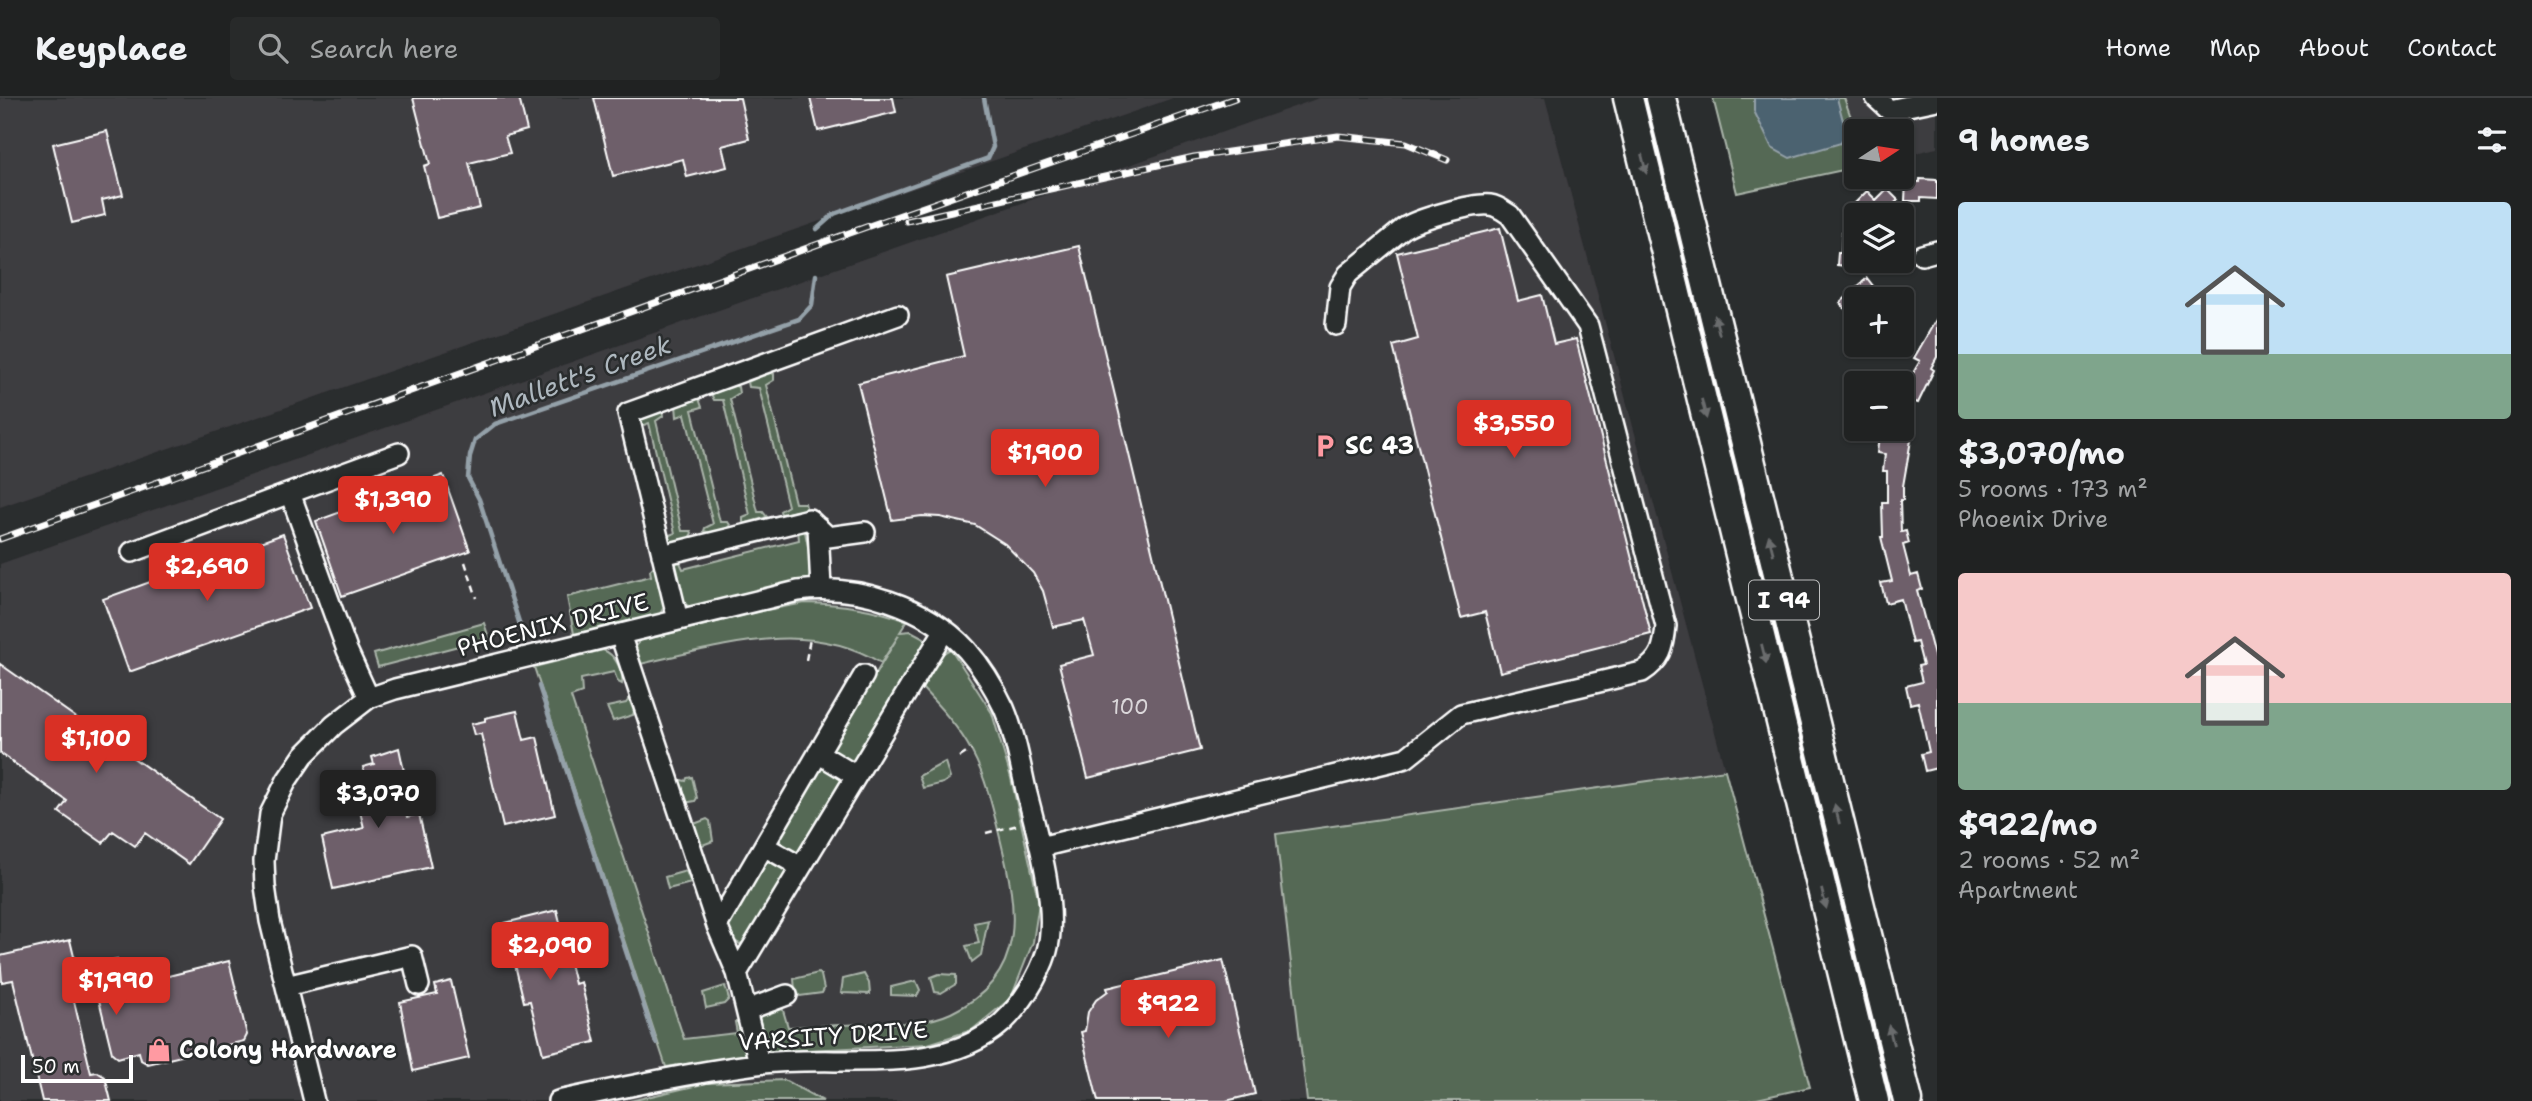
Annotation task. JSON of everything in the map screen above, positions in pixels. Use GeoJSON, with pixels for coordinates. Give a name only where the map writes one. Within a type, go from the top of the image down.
{"type":"FeatureCollection","features":[{"type":"Feature","properties":{"kind":"highway","name":"I 94"},"geometry":{"type":"LineString","coordinates":[[1628,98],[1874,1101]]}},
{"type":"Feature","properties":{"kind":"highway","name":"I 94"},"geometry":{"type":"LineString","coordinates":[[1661,98],[1908,1101]]}},
{"type":"Feature","properties":{"kind":"street"},"geometry":{"type":"LineString","coordinates":[[1876,98],[1889,110],[1937,100]]}},
{"type":"Feature","properties":{"kind":"street"},"geometry":{"type":"LineString","coordinates":[[1040,847],[1406,758],[1461,714],[1642,672],[1653,665],[1661,655],[1666,626],[1588,326],[1510,215],[1500,208],[1479,205],[1414,222],[1404,228],[1348,274],[1340,287],[1336,324]]}},
{"type":"Feature","properties":{"kind":"street"},"geometry":{"type":"LineString","coordinates":[[678,620],[628,413],[898,315]]}},
{"type":"Feature","properties":{"kind":"street"},"geometry":{"type":"LineString","coordinates":[[132,552],[399,453]]}},
{"type":"Feature","properties":{"kind":"street"},"geometry":{"type":"LineString","coordinates":[[290,494],[347,650],[369,698]]}},
{"type":"Feature","properties":{"kind":"street"},"geometry":{"type":"LineString","coordinates":[[662,555],[809,519],[828,537],[865,532]]}},
{"type":"Feature","properties":{"kind":"street"},"geometry":{"type":"LineString","coordinates":[[818,527],[821,588]]}},
{"type":"Feature","properties":{"kind":"street","name":"PHOENIX DRIVE"},"geometry":{"type":"LineString","coordinates":[[314,1101],[265,886],[264,861],[270,814],[287,780],[304,755],[334,725],[369,698],[798,591],[821,588],[862,593],[917,613],[944,631],[967,650],[988,679],[1014,737],[1040,847]]}},
{"type":"Feature","properties":{"kind":"street"},"geometry":{"type":"LineString","coordinates":[[737,973],[944,631]]}},
{"type":"Feature","properties":{"kind":"street"},"geometry":{"type":"LineString","coordinates":[[620,634],[717,926],[737,973],[760,1063]]}},
{"type":"Feature","properties":{"kind":"street"},"geometry":{"type":"LineString","coordinates":[[717,926],[864,675]]}},
{"type":"Feature","properties":{"kind":"street"},"geometry":{"type":"LineString","coordinates":[[818,753],[856,776]]}},
{"type":"Feature","properties":{"kind":"street"},"geometry":{"type":"LineString","coordinates":[[764,846],[801,867]]}},
{"type":"Feature","properties":{"kind":"street","name":"VARSITY DRIVE"},"geometry":{"type":"LineString","coordinates":[[558,1101],[671,1077],[760,1063],[914,1059],[955,1050],[976,1041],[1003,1022],[1031,987],[1047,950],[1050,902],[1040,847]]}},
{"type":"Feature","properties":{"kind":"street"},"geometry":{"type":"LineString","coordinates":[[286,986],[412,956],[419,985]]}},
{"type":"Feature","properties":{"kind":"street"},"geometry":{"type":"LineString","coordinates":[[747,1010],[787,995]]}},
{"type":"Feature","properties":{"kind":"path"},"geometry":{"type":"LineString","coordinates":[[465,562],[477,598]]}},
{"type":"Feature","properties":{"kind":"path"},"geometry":{"type":"LineString","coordinates":[[806,660],[810,639]]}},
{"type":"Feature","properties":{"kind":"path"},"geometry":{"type":"LineString","coordinates":[[960,757],[971,750]]}},
{"type":"Feature","properties":{"kind":"path"},"geometry":{"type":"LineString","coordinates":[[986,833],[1021,824]]}},
{"type":"Feature","properties":{"kind":"shaded area"},"geometry":{"type":"Polygon","coordinates":[[[0,98],[1173,98],[0,507],[0,98]]]}},
{"type":"Feature","properties":{"kind":"shaded area"},"geometry":{"type":"Polygon","coordinates":[[[1319,98],[1545,98],[1810,1087],[1748,1101],[0,1101],[0,564],[1319,98]]]}},
{"type":"Feature","properties":{"kind":"shaded area"},"geometry":{"type":"Polygon","coordinates":[[[1844,98],[1937,98],[1937,148],[1914,153],[1914,119],[1852,119],[1844,98]]]}},
{"type":"Feature","properties":{"kind":"green space"},"geometry":{"type":"Polygon","coordinates":[[[1713,98],[1844,98],[1852,119],[1844,119],[1844,170],[1737,193],[1713,98]]]}},
{"type":"Feature","properties":{"kind":"green space"},"geometry":{"type":"Polygon","coordinates":[[[768,372],[774,374],[774,380],[766,385],[795,503],[805,503],[806,507],[781,514],[780,511],[788,506],[759,388],[749,387],[748,382],[768,372]]]}},
{"type":"Feature","properties":{"kind":"green space"},"geometry":{"type":"Polygon","coordinates":[[[734,385],[738,387],[739,393],[730,399],[758,512],[763,512],[767,517],[743,524],[743,518],[750,515],[723,400],[714,400],[712,396],[713,392],[734,385]]]}},
{"type":"Feature","properties":{"kind":"green space"},"geometry":{"type":"Polygon","coordinates":[[[698,396],[702,407],[692,410],[720,522],[728,522],[730,525],[714,532],[704,531],[713,524],[685,414],[677,417],[676,405],[698,396]]]}},
{"type":"Feature","properties":{"kind":"green space"},"geometry":{"type":"Polygon","coordinates":[[[662,409],[663,416],[656,421],[682,531],[692,533],[689,538],[670,542],[667,536],[675,533],[649,423],[641,426],[638,421],[662,409]]]}},
{"type":"Feature","properties":{"kind":"green space"},"geometry":{"type":"Polygon","coordinates":[[[803,528],[813,570],[807,581],[691,607],[684,604],[672,558],[679,560],[683,569],[799,540],[798,530],[803,528]]]}},
{"type":"Feature","properties":{"kind":"green space"},"geometry":{"type":"Polygon","coordinates":[[[656,567],[665,605],[660,614],[574,634],[567,597],[651,576],[650,570],[656,567]]]}},
{"type":"Feature","properties":{"kind":"green space"},"geometry":{"type":"Polygon","coordinates":[[[805,603],[856,607],[881,613],[907,621],[900,632],[911,631],[924,638],[925,644],[850,763],[831,748],[899,635],[881,663],[852,649],[823,641],[762,640],[700,650],[640,664],[644,677],[633,653],[639,641],[805,603]]]}},
{"type":"Feature","properties":{"kind":"green space"},"geometry":{"type":"Polygon","coordinates":[[[484,623],[489,638],[378,667],[374,654],[484,623]]]}},
{"type":"Feature","properties":{"kind":"green space"},"geometry":{"type":"Polygon","coordinates":[[[951,649],[992,713],[1011,778],[1039,903],[1033,942],[1011,998],[972,1030],[928,1044],[769,1052],[757,1011],[782,1007],[788,1027],[931,1020],[951,1013],[976,998],[994,980],[1006,960],[1012,938],[1011,889],[989,794],[967,743],[920,686],[936,660],[951,649]]]}},
{"type":"Feature","properties":{"kind":"green space"},"geometry":{"type":"Polygon","coordinates":[[[603,650],[618,664],[622,684],[618,682],[614,672],[581,679],[582,693],[571,697],[684,1039],[737,1033],[735,1022],[740,1022],[748,1055],[666,1067],[534,667],[603,650]]]}},
{"type":"Feature","properties":{"kind":"green space"},"geometry":{"type":"Polygon","coordinates":[[[629,699],[633,715],[613,721],[607,707],[626,703],[629,699]]]}},
{"type":"Feature","properties":{"kind":"green space"},"geometry":{"type":"Polygon","coordinates":[[[945,762],[950,778],[943,783],[923,788],[919,776],[945,762]]]}},
{"type":"Feature","properties":{"kind":"green space"},"geometry":{"type":"Polygon","coordinates":[[[821,763],[842,776],[843,780],[799,854],[795,854],[775,841],[821,763]]]}},
{"type":"Feature","properties":{"kind":"green space"},"geometry":{"type":"Polygon","coordinates":[[[1725,770],[1810,1087],[1748,1101],[1307,1101],[1276,834],[1725,770]]]}},
{"type":"Feature","properties":{"kind":"green space"},"geometry":{"type":"Polygon","coordinates":[[[692,777],[697,798],[684,803],[677,779],[686,781],[692,777]]]}},
{"type":"Feature","properties":{"kind":"green space"},"geometry":{"type":"Polygon","coordinates":[[[707,819],[710,821],[713,841],[700,846],[692,822],[694,824],[707,819]]]}},
{"type":"Feature","properties":{"kind":"green space"},"geometry":{"type":"Polygon","coordinates":[[[768,857],[786,868],[786,876],[746,941],[740,944],[728,937],[724,926],[768,857]]]}},
{"type":"Feature","properties":{"kind":"green space"},"geometry":{"type":"Polygon","coordinates":[[[686,871],[691,883],[668,889],[665,877],[686,871]]]}},
{"type":"Feature","properties":{"kind":"green space"},"geometry":{"type":"Polygon","coordinates":[[[988,920],[981,955],[972,962],[966,946],[979,943],[974,923],[988,920]]]}},
{"type":"Feature","properties":{"kind":"green space"},"geometry":{"type":"Polygon","coordinates":[[[818,973],[821,975],[824,989],[822,993],[800,996],[795,990],[794,979],[818,973]]]}},
{"type":"Feature","properties":{"kind":"green space"},"geometry":{"type":"Polygon","coordinates":[[[864,974],[869,983],[870,994],[841,993],[843,979],[864,974]]]}},
{"type":"Feature","properties":{"kind":"green space"},"geometry":{"type":"Polygon","coordinates":[[[939,974],[956,975],[956,984],[941,993],[935,992],[931,977],[939,974]]]}},
{"type":"Feature","properties":{"kind":"green space"},"geometry":{"type":"Polygon","coordinates":[[[916,981],[920,990],[917,996],[891,995],[891,987],[916,981]]]}},
{"type":"Feature","properties":{"kind":"green space"},"geometry":{"type":"Polygon","coordinates":[[[725,986],[729,999],[724,1004],[706,1008],[703,993],[725,986]]]}},
{"type":"Feature","properties":{"kind":"green space"},"geometry":{"type":"Polygon","coordinates":[[[784,1080],[823,1101],[630,1101],[707,1083],[784,1080]]]}},
{"type":"Feature","properties":{"kind":"water"},"geometry":{"type":"Polygon","coordinates":[[[1754,98],[1837,98],[1844,124],[1844,136],[1841,143],[1790,158],[1772,148],[1754,111],[1754,98]]]}},
{"type":"Feature","properties":{"kind":"building"},"geometry":{"type":"Polygon","coordinates":[[[413,98],[519,98],[527,130],[505,136],[510,153],[469,163],[480,208],[437,218],[424,166],[430,164],[413,98]]]}},
{"type":"Feature","properties":{"kind":"building"},"geometry":{"type":"Polygon","coordinates":[[[594,98],[740,98],[749,139],[722,146],[727,167],[687,177],[683,159],[613,176],[594,98]]]}},
{"type":"Feature","properties":{"kind":"building"},"geometry":{"type":"Polygon","coordinates":[[[810,98],[893,98],[896,112],[818,131],[810,98]]]}},
{"type":"Feature","properties":{"kind":"building"},"geometry":{"type":"Polygon","coordinates":[[[107,131],[123,195],[102,200],[105,215],[72,223],[53,144],[107,131]]]}},
{"type":"Feature","properties":{"kind":"building"},"geometry":{"type":"Polygon","coordinates":[[[1920,179],[1937,180],[1937,199],[1905,201],[1906,189],[1914,189],[1914,182],[1920,182],[1920,179]]]}},
{"type":"Feature","properties":{"kind":"building"},"geometry":{"type":"Polygon","coordinates":[[[1887,189],[1898,200],[1895,203],[1855,203],[1867,191],[1876,200],[1887,189]]]}},
{"type":"Feature","properties":{"kind":"building"},"geometry":{"type":"Polygon","coordinates":[[[1500,228],[1518,301],[1542,295],[1554,344],[1576,339],[1651,634],[1500,672],[1485,612],[1461,618],[1393,346],[1418,339],[1397,253],[1500,228]]]}},
{"type":"Feature","properties":{"kind":"building"},"geometry":{"type":"Polygon","coordinates":[[[1844,230],[1844,266],[1837,265],[1838,253],[1841,253],[1844,230]]]}},
{"type":"Feature","properties":{"kind":"building"},"geometry":{"type":"Polygon","coordinates":[[[1079,246],[1200,750],[1088,778],[1059,664],[1094,655],[1084,620],[1053,627],[1043,591],[1033,573],[1005,544],[975,525],[940,517],[922,516],[892,520],[858,383],[964,356],[946,277],[1079,246]]]}},
{"type":"Feature","properties":{"kind":"building"},"geometry":{"type":"Polygon","coordinates":[[[1867,278],[1874,287],[1857,287],[1867,278]]]}},
{"type":"Feature","properties":{"kind":"building"},"geometry":{"type":"Polygon","coordinates":[[[1937,318],[1937,357],[1931,368],[1934,370],[1918,403],[1914,402],[1914,371],[1920,361],[1914,358],[1937,318]]]}},
{"type":"Feature","properties":{"kind":"building"},"geometry":{"type":"Polygon","coordinates":[[[1878,441],[1911,441],[1903,500],[1900,500],[1901,532],[1906,531],[1909,543],[1903,545],[1911,576],[1918,574],[1922,589],[1917,591],[1937,667],[1937,768],[1925,771],[1921,754],[1929,752],[1918,702],[1910,704],[1906,686],[1922,682],[1918,666],[1923,665],[1917,642],[1912,643],[1901,599],[1886,603],[1881,583],[1892,581],[1881,537],[1882,502],[1887,502],[1887,471],[1883,471],[1885,454],[1877,453],[1878,441]]]}},
{"type":"Feature","properties":{"kind":"building"},"geometry":{"type":"Polygon","coordinates":[[[443,475],[470,551],[342,596],[316,521],[443,475]]]}},
{"type":"Feature","properties":{"kind":"building"},"geometry":{"type":"Polygon","coordinates":[[[283,534],[310,608],[129,672],[103,599],[283,534]]]}},
{"type":"Feature","properties":{"kind":"building"},"geometry":{"type":"Polygon","coordinates":[[[0,664],[220,819],[189,864],[145,833],[135,846],[113,831],[103,843],[59,812],[67,801],[0,753],[0,664]]]}},
{"type":"Feature","properties":{"kind":"building"},"geometry":{"type":"Polygon","coordinates":[[[517,711],[524,740],[537,737],[555,815],[503,827],[481,734],[474,735],[471,724],[517,711]]]}},
{"type":"Feature","properties":{"kind":"building"},"geometry":{"type":"Polygon","coordinates":[[[399,748],[405,776],[398,777],[407,817],[419,814],[431,867],[333,889],[322,838],[364,828],[352,778],[365,775],[363,767],[374,764],[372,757],[399,748]]]}},
{"type":"Feature","properties":{"kind":"building"},"geometry":{"type":"Polygon","coordinates":[[[557,910],[575,984],[581,982],[595,1042],[543,1054],[530,1001],[524,1002],[505,923],[557,910]]]}},
{"type":"Feature","properties":{"kind":"building"},"geometry":{"type":"Polygon","coordinates":[[[70,940],[77,969],[117,960],[124,987],[229,961],[247,1035],[244,1041],[148,1064],[141,1060],[139,1052],[118,1058],[112,1053],[91,967],[73,997],[91,1073],[97,1072],[105,1077],[111,1101],[42,1101],[13,980],[2,982],[0,956],[70,940]]]}},
{"type":"Feature","properties":{"kind":"building"},"geometry":{"type":"Polygon","coordinates":[[[1223,960],[1255,1094],[1226,1101],[1098,1101],[1081,1032],[1085,1031],[1088,1012],[1096,1000],[1108,991],[1107,988],[1223,960]]]}},
{"type":"Feature","properties":{"kind":"building"},"geometry":{"type":"Polygon","coordinates":[[[451,981],[469,1058],[413,1071],[400,1002],[437,994],[435,985],[451,981]]]}},
{"type":"Feature","properties":{"kind":"waterway","name":"Mallett's Creek"},"geometry":{"type":"LineString","coordinates":[[817,229],[834,214],[988,158],[993,147],[984,98]]}},
{"type":"Feature","properties":{"kind":"waterway","name":"Mallett's Creek"},"geometry":{"type":"LineString","coordinates":[[520,625],[479,499],[468,478],[475,440],[495,424],[799,319],[812,305],[816,275]]}},
{"type":"Feature","properties":{"kind":"waterway","name":"Mallett's Creek"},"geometry":{"type":"LineString","coordinates":[[539,686],[656,1043]]}},
{"type":"Feature","properties":{"kind":"railway"},"geometry":{"type":"LineString","coordinates":[[0,539],[849,233],[1235,98]]}},
{"type":"Feature","properties":{"kind":"railway"},"geometry":{"type":"LineString","coordinates":[[907,221],[1194,157],[1338,136],[1406,143],[1447,160]]}},
{"type":"Feature","properties":{"kind":"place","name":"SC 43"},"geometry":{"type":"Point","coordinates":[1325,446]}},
{"type":"Feature","properties":{"kind":"place","name":"Colony Hardware"},"geometry":{"type":"Point","coordinates":[159,1050]}}]}
